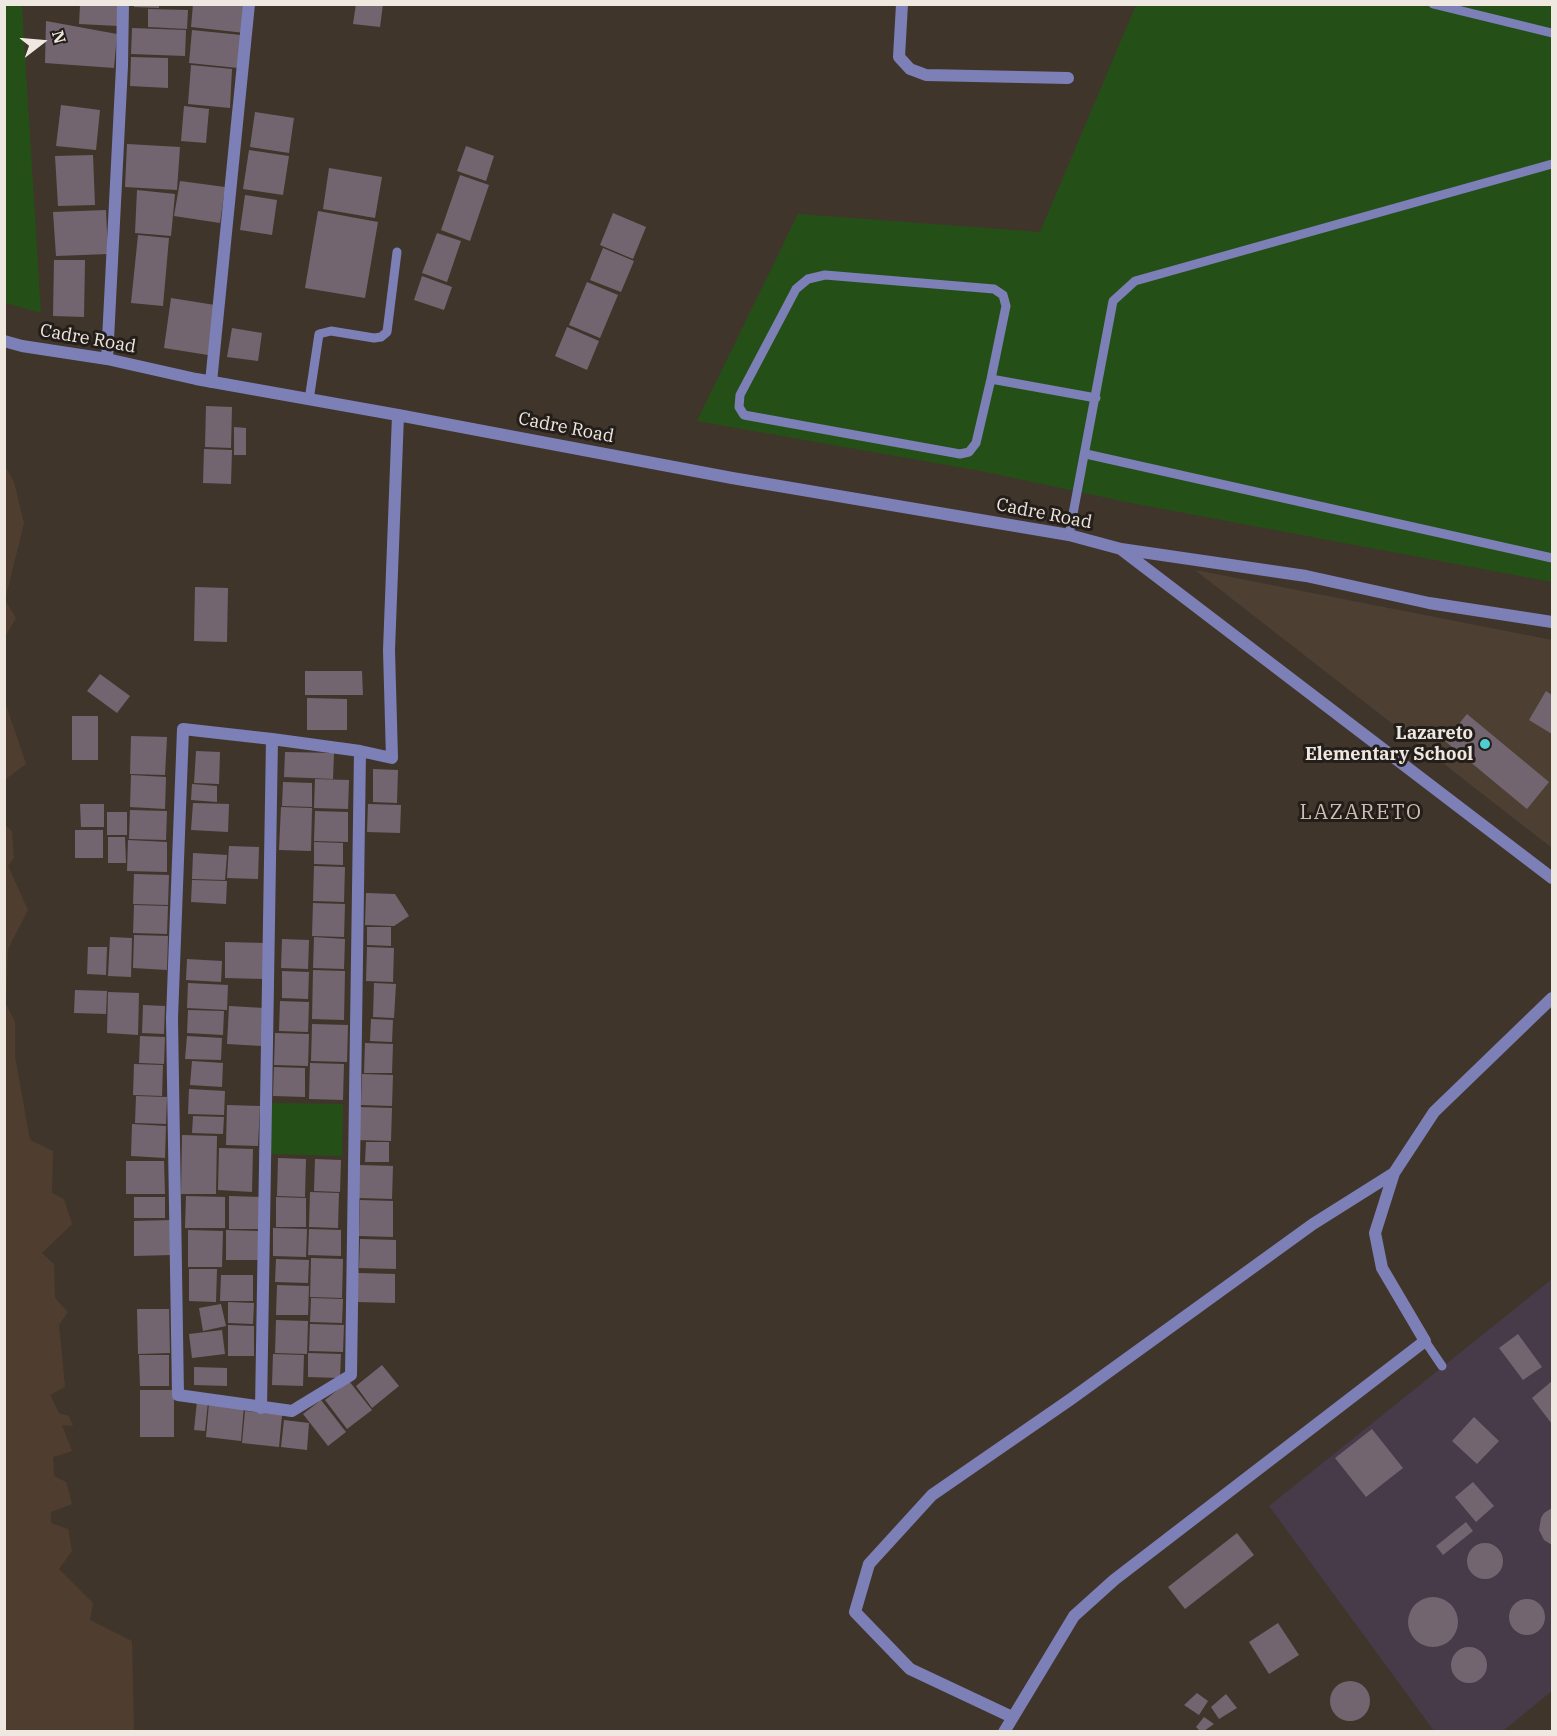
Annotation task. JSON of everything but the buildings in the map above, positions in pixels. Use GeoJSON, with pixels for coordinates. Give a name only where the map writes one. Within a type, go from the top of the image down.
{"type":"FeatureCollection","features":[{"type":"Feature","properties":{"kind":"street"},"geometry":{"type":"LineString","coordinates":[[108,359],[123,4]]}},
{"type":"Feature","properties":{"kind":"street"},"geometry":{"type":"LineString","coordinates":[[212,382],[249,4]]}},
{"type":"Feature","properties":{"kind":"street"},"geometry":{"type":"LineString","coordinates":[[902,4],[899,57],[910,69],[926,75],[1068,78]]}},
{"type":"Feature","properties":{"kind":"street","name":"Cadre Road"},"geometry":{"type":"LineString","coordinates":[[4,341],[22,346],[108,359],[212,382],[732,478],[1069,535],[1121,549],[1306,576],[1429,603],[1552,622]]}},
{"type":"Feature","properties":{"kind":"street"},"geometry":{"type":"LineString","coordinates":[[360,751],[351,1375],[292,1412],[178,1395],[172,1017],[183,729],[360,751],[392,758],[389,650],[398,415]]}},
{"type":"Feature","properties":{"kind":"street"},"geometry":{"type":"LineString","coordinates":[[1121,549],[1552,878]]}},
{"type":"Feature","properties":{"kind":"street"},"geometry":{"type":"LineString","coordinates":[[261,1408],[272,739]]}},
{"type":"Feature","properties":{"kind":"street"},"geometry":{"type":"LineString","coordinates":[[1004,1731],[1074,1616],[1106,1587],[1425,1341],[1382,1268],[1375,1233],[1394,1173],[1434,1112],[1552,998]]}},
{"type":"Feature","properties":{"kind":"street"},"geometry":{"type":"LineString","coordinates":[[1012,1717],[910,1669],[855,1612],[869,1564],[932,1495],[1071,1399],[1313,1224],[1394,1173]]}},
{"type":"Feature","properties":{"kind":"lane"},"geometry":{"type":"LineString","coordinates":[[1433,4],[1552,33]]}},
{"type":"Feature","properties":{"kind":"lane"},"geometry":{"type":"LineString","coordinates":[[1069,535],[1113,301],[1135,281],[1552,164]]}},
{"type":"Feature","properties":{"kind":"lane"},"geometry":{"type":"LineString","coordinates":[[309,400],[319,334],[331,331],[374,338],[381,337],[387,332],[397,252]]}},
{"type":"Feature","properties":{"kind":"lane"},"geometry":{"type":"LineString","coordinates":[[825,275],[994,289],[1003,295],[1006,306],[991,379],[976,443],[969,452],[960,454],[744,415],[739,406],[740,396],[796,289],[808,279],[825,275]]}},
{"type":"Feature","properties":{"kind":"lane"},"geometry":{"type":"LineString","coordinates":[[991,379],[1096,398]]}},
{"type":"Feature","properties":{"kind":"lane"},"geometry":{"type":"LineString","coordinates":[[1086,454],[1552,558]]}},
{"type":"Feature","properties":{"kind":"lane"},"geometry":{"type":"LineString","coordinates":[[1425,1341],[1442,1366]]}},
{"type":"Feature","properties":{"kind":"shaded area"},"geometry":{"type":"Polygon","coordinates":[[[5,466],[14,482],[24,523],[5,600],[5,466]]]}},
{"type":"Feature","properties":{"kind":"shaded area","name":"Lazareto Elementary School"},"geometry":{"type":"Polygon","coordinates":[[[1195,570],[1552,640],[1552,848],[1195,570]]]}},
{"type":"Feature","properties":{"kind":"shaded area"},"geometry":{"type":"Polygon","coordinates":[[[5,600],[16,618],[5,637],[5,600]]]}},
{"type":"Feature","properties":{"kind":"shaded area"},"geometry":{"type":"Polygon","coordinates":[[[5,702],[26,764],[6,779],[5,801],[5,702]]]}},
{"type":"Feature","properties":{"kind":"shaded area"},"geometry":{"type":"Polygon","coordinates":[[[5,825],[12,831],[14,858],[8,866],[28,910],[8,949],[6,1004],[15,1022],[15,1056],[30,1140],[53,1151],[52,1193],[64,1199],[72,1224],[42,1253],[54,1264],[55,1298],[68,1312],[59,1325],[65,1387],[50,1395],[59,1413],[69,1416],[73,1426],[62,1425],[72,1451],[53,1457],[54,1476],[66,1482],[72,1504],[51,1512],[51,1523],[68,1529],[72,1551],[59,1569],[93,1603],[90,1620],[132,1641],[134,1731],[5,1731],[5,825]]]}},
{"type":"Feature","properties":{"kind":"shaded area"},"geometry":{"type":"Polygon","coordinates":[[[1552,1279],[1552,1691],[1503,1731],[1434,1731],[1269,1506],[1552,1279]]]}},
{"type":"Feature","properties":{"kind":"green space"},"geometry":{"type":"Polygon","coordinates":[[[4,5],[22,5],[41,313],[5,303],[4,5]]]}},
{"type":"Feature","properties":{"kind":"green space"},"geometry":{"type":"Polygon","coordinates":[[[1136,5],[1552,5],[1552,582],[1131,503],[981,471],[697,421],[798,214],[1040,232],[1136,5]]]}},
{"type":"Feature","properties":{"kind":"green space"},"geometry":{"type":"Polygon","coordinates":[[[271,1103],[343,1104],[342,1156],[270,1154],[271,1103]]]}},
{"type":"Feature","properties":{"kind":"place","name":"Lazareto Elementary School"},"geometry":{"type":"Point","coordinates":[1485,744]}},
{"type":"Feature","properties":{"kind":"district","name":"LAZARETO"},"geometry":{"type":"Point","coordinates":[1361,813]}}]}
